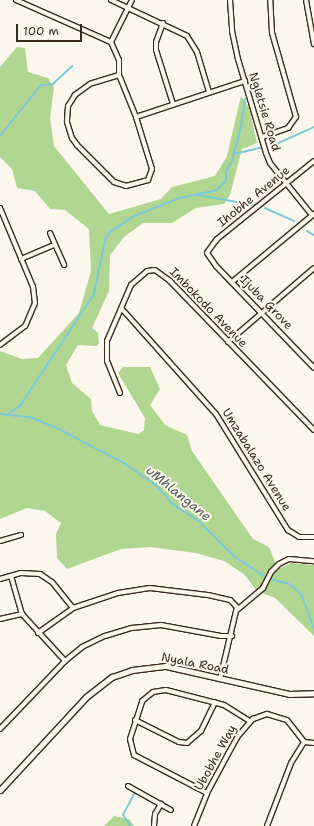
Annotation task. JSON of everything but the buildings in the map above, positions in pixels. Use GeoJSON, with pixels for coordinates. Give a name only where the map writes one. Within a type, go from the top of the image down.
{"type":"FeatureCollection","features":[{"type":"Feature","properties":{"kind":"street"},"geometry":{"type":"LineString","coordinates":[[16,0],[111,42],[119,60],[119,75],[136,117],[152,169],[151,177],[147,181],[131,186],[118,184],[77,145],[69,130],[68,106],[75,95],[90,84],[119,75]]}},
{"type":"Feature","properties":{"kind":"street"},"geometry":{"type":"LineString","coordinates":[[111,0],[181,31],[192,41],[209,92]]}},
{"type":"Feature","properties":{"kind":"street"},"geometry":{"type":"LineString","coordinates":[[111,42],[132,0]]}},
{"type":"Feature","properties":{"kind":"street","name":"Ngletsie Road"},"geometry":{"type":"LineString","coordinates":[[230,0],[233,38],[270,164],[313,214]]}},
{"type":"Feature","properties":{"kind":"street"},"geometry":{"type":"LineString","coordinates":[[262,137],[288,128],[296,117],[272,33],[270,0]]}},
{"type":"Feature","properties":{"kind":"street"},"geometry":{"type":"LineString","coordinates":[[306,0],[314,44]]}},
{"type":"Feature","properties":{"kind":"street"},"geometry":{"type":"LineString","coordinates":[[163,23],[156,45],[173,104]]}},
{"type":"Feature","properties":{"kind":"street"},"geometry":{"type":"LineString","coordinates":[[136,117],[209,92],[245,82]]}},
{"type":"Feature","properties":{"kind":"street","name":"Ihobhe Avenue"},"geometry":{"type":"LineString","coordinates":[[208,250],[221,235],[314,161]]}},
{"type":"Feature","properties":{"kind":"street"},"geometry":{"type":"LineString","coordinates":[[0,208],[33,286],[34,310],[19,332],[0,345]]}},
{"type":"Feature","properties":{"kind":"street"},"geometry":{"type":"LineString","coordinates":[[232,282],[313,214]]}},
{"type":"Feature","properties":{"kind":"street"},"geometry":{"type":"LineString","coordinates":[[50,233],[64,265]]}},
{"type":"Feature","properties":{"kind":"street"},"geometry":{"type":"LineString","coordinates":[[21,259],[54,245]]}},
{"type":"Feature","properties":{"kind":"street","name":"Ijuba Grove"},"geometry":{"type":"LineString","coordinates":[[208,250],[210,259],[314,368]]}},
{"type":"Feature","properties":{"kind":"street"},"geometry":{"type":"LineString","coordinates":[[228,342],[261,312],[314,268]]}},
{"type":"Feature","properties":{"kind":"street","name":"Imbokodo Avenue"},"geometry":{"type":"LineString","coordinates":[[120,393],[108,367],[106,348],[122,309],[124,299],[134,282],[147,271],[156,270],[314,430]]}},
{"type":"Feature","properties":{"kind":"street","name":"Umzabalazo Avenue"},"geometry":{"type":"LineString","coordinates":[[122,309],[216,414],[288,530],[299,537],[314,538]]}},
{"type":"Feature","properties":{"kind":"street"},"geometry":{"type":"LineString","coordinates":[[0,541],[21,535]]}},
{"type":"Feature","properties":{"kind":"street"},"geometry":{"type":"LineString","coordinates":[[220,679],[232,636],[237,610],[265,585],[276,566],[285,560],[314,561]]}},
{"type":"Feature","properties":{"kind":"street"},"geometry":{"type":"LineString","coordinates":[[0,579],[29,572],[46,577],[59,588],[72,608]]}},
{"type":"Feature","properties":{"kind":"street"},"geometry":{"type":"LineString","coordinates":[[11,576],[22,614],[65,661]]}},
{"type":"Feature","properties":{"kind":"street"},"geometry":{"type":"LineString","coordinates":[[38,633],[72,608],[103,596],[150,588],[208,594],[233,602],[237,610]]}},
{"type":"Feature","properties":{"kind":"street"},"geometry":{"type":"LineString","coordinates":[[0,619],[22,614]]}},
{"type":"Feature","properties":{"kind":"street"},"geometry":{"type":"LineString","coordinates":[[0,729],[65,661],[97,639],[132,628],[172,626],[221,636],[232,636]]}},
{"type":"Feature","properties":{"kind":"street","name":"Nyala Road"},"geometry":{"type":"LineString","coordinates":[[0,790],[86,697],[112,677],[132,670],[153,666],[175,668],[289,694],[314,693]]}},
{"type":"Feature","properties":{"kind":"street"},"geometry":{"type":"LineString","coordinates":[[207,793],[134,755],[130,739],[142,701],[157,690],[170,690],[215,702],[231,708],[250,721]]}},
{"type":"Feature","properties":{"kind":"street"},"geometry":{"type":"LineString","coordinates":[[135,720],[179,742],[187,743],[201,731],[215,702]]}},
{"type":"Feature","properties":{"kind":"street","name":"Ubobhe Way"},"geometry":{"type":"LineString","coordinates":[[194,826],[207,793],[238,736],[250,721],[265,714],[278,717],[292,723],[304,742]]}},
{"type":"Feature","properties":{"kind":"street"},"geometry":{"type":"LineString","coordinates":[[267,826],[291,763],[304,742],[314,743]]}},
{"type":"Feature","properties":{"kind":"street"},"geometry":{"type":"LineString","coordinates":[[128,786],[171,810]]}},
{"type":"Feature","properties":{"kind":"street"},"geometry":{"type":"LineString","coordinates":[[154,826],[155,814],[161,804]]}},
{"type":"Feature","properties":{"kind":"green space"},"geometry":{"type":"Polygon","coordinates":[[[17,47],[25,48],[28,72],[48,78],[54,87],[50,118],[54,146],[109,214],[161,199],[172,187],[215,176],[227,156],[241,96],[249,107],[257,143],[242,149],[230,195],[224,204],[196,208],[172,223],[143,223],[124,237],[110,255],[109,291],[92,328],[98,333],[99,343],[97,346],[78,345],[66,365],[72,383],[91,399],[92,411],[100,425],[138,434],[144,430],[145,418],[118,373],[123,367],[150,367],[160,389],[150,405],[165,425],[187,435],[192,451],[253,539],[269,547],[275,562],[281,568],[291,563],[314,565],[314,636],[275,598],[257,591],[244,574],[224,561],[196,553],[150,547],[121,549],[67,569],[57,558],[56,534],[61,523],[45,511],[27,508],[0,519],[0,351],[22,359],[38,358],[79,313],[91,271],[89,229],[65,210],[50,209],[35,191],[17,188],[12,169],[0,157],[0,67],[17,47]]]}},
{"type":"Feature","properties":{"kind":"green space"},"geometry":{"type":"Polygon","coordinates":[[[114,816],[129,819],[134,826],[104,826],[114,816]]]}},
{"type":"Feature","properties":{"kind":"waterway"},"geometry":{"type":"LineString","coordinates":[[0,136],[41,85],[53,84],[72,66]]}},
{"type":"Feature","properties":{"kind":"waterway"},"geometry":{"type":"LineString","coordinates":[[9,413],[20,406],[94,294],[105,241],[110,232],[132,217],[180,198],[217,190],[226,181],[226,171],[232,161],[240,131],[245,99]]}},
{"type":"Feature","properties":{"kind":"waterway"},"geometry":{"type":"LineString","coordinates":[[272,146],[314,127]]}},
{"type":"Feature","properties":{"kind":"waterway"},"geometry":{"type":"LineString","coordinates":[[234,154],[261,148]]}},
{"type":"Feature","properties":{"kind":"waterway"},"geometry":{"type":"LineString","coordinates":[[198,195],[255,205]]}},
{"type":"Feature","properties":{"kind":"waterway"},"geometry":{"type":"LineString","coordinates":[[265,208],[294,221]]}},
{"type":"Feature","properties":{"kind":"waterway"},"geometry":{"type":"LineString","coordinates":[[307,231],[314,235]]}},
{"type":"Feature","properties":{"kind":"waterway","name":"uMhlangane"},"geometry":{"type":"LineString","coordinates":[[0,414],[30,417],[55,427],[126,464],[156,485],[173,504],[198,520],[234,556],[269,579],[287,583],[295,588],[302,595],[314,628]]}},
{"type":"Feature","properties":{"kind":"waterway"},"geometry":{"type":"LineString","coordinates":[[130,826],[123,815],[134,794]]}}]}
